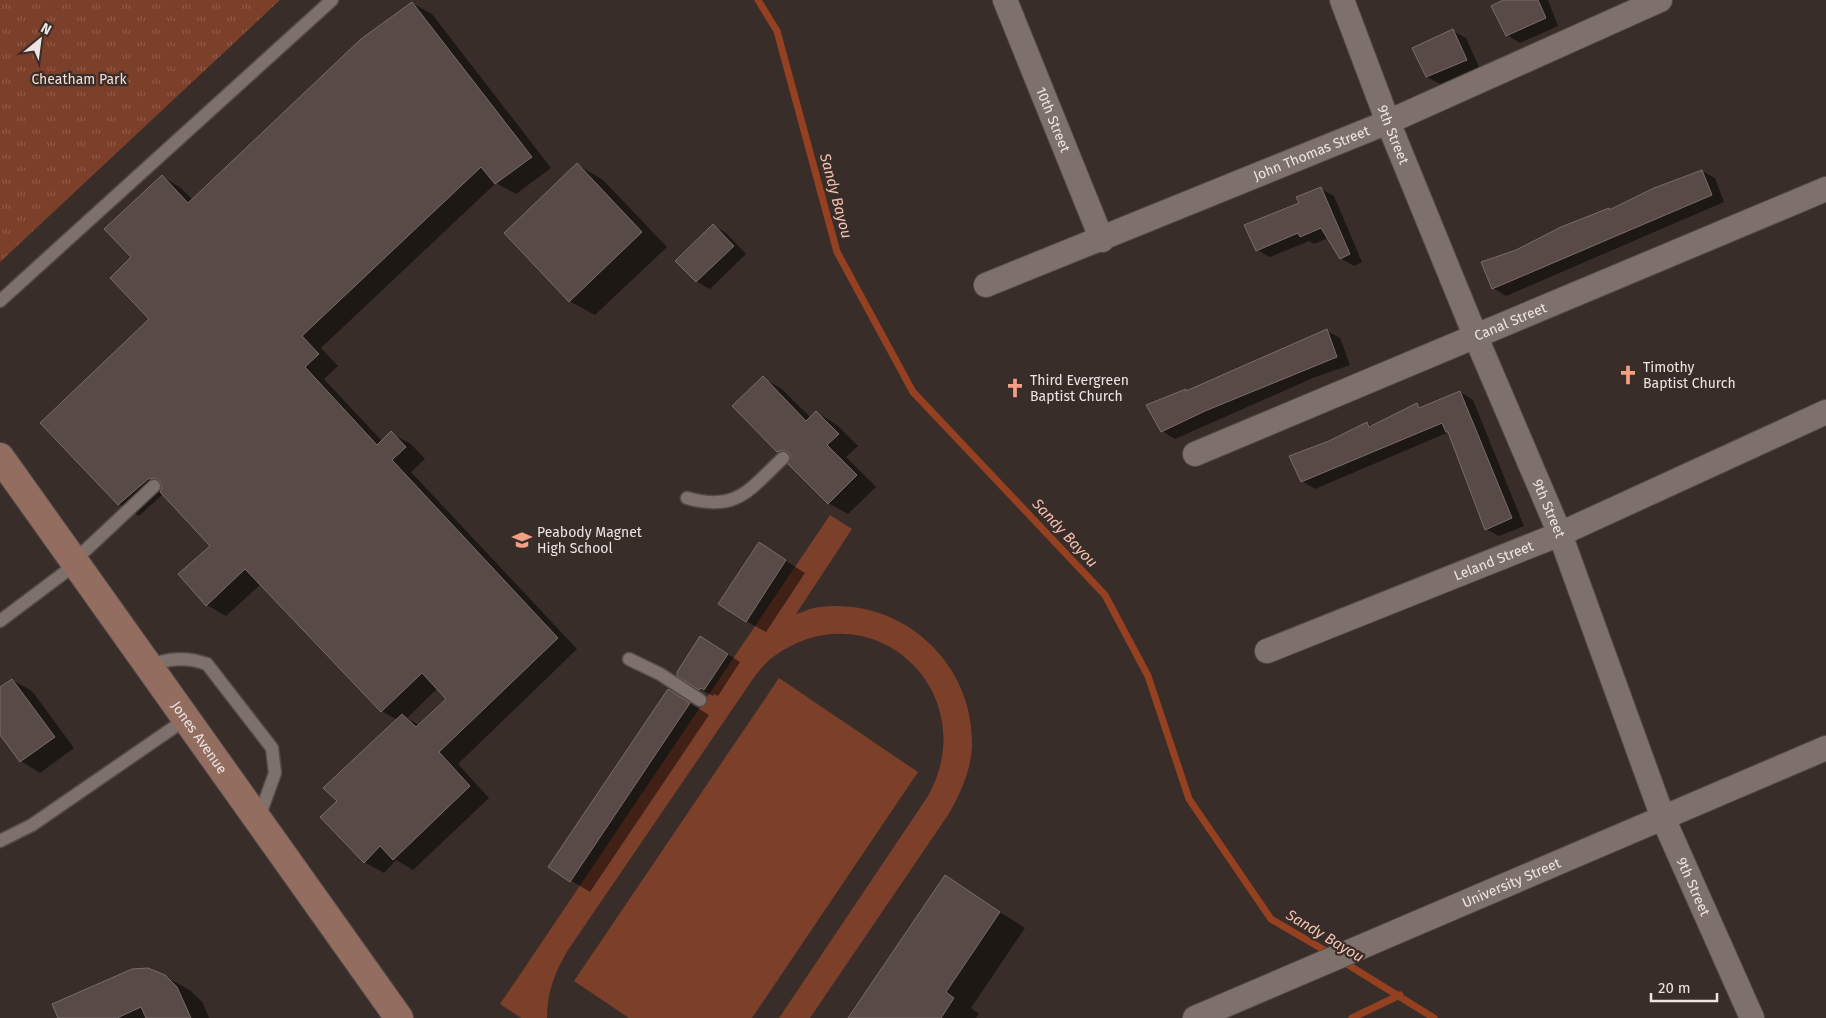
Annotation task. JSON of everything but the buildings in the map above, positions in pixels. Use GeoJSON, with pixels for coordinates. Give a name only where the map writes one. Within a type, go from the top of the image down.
{"type":"FeatureCollection","features":[{"type":"Feature","properties":{"kind":"street","name":"10th Street"},"geometry":{"type":"LineString","coordinates":[[1005,0],[1102,240]]}},
{"type":"Feature","properties":{"kind":"street","name":"9th Street"},"geometry":{"type":"LineString","coordinates":[[1342,0],[1388,122],[1475,336],[1560,534],[1663,818],[1752,1018]]}},
{"type":"Feature","properties":{"kind":"street","name":"John Thomas Street"},"geometry":{"type":"LineString","coordinates":[[986,284],[1102,240],[1388,122],[1660,0]]}},
{"type":"Feature","properties":{"kind":"street","name":"Canal Street"},"geometry":{"type":"LineString","coordinates":[[1195,454],[1826,190]]}},
{"type":"Feature","properties":{"kind":"street","name":"Leland Street"},"geometry":{"type":"LineString","coordinates":[[1267,651],[1560,534],[1826,412]]}},
{"type":"Feature","properties":{"kind":"street","name":"Jones Avenue"},"geometry":{"type":"LineString","coordinates":[[0,457],[399,1018]]}},
{"type":"Feature","properties":{"kind":"street","name":"University Street"},"geometry":{"type":"LineString","coordinates":[[1195,1018],[1826,748]]}},
{"type":"Feature","properties":{"kind":"lane"},"geometry":{"type":"LineString","coordinates":[[0,301],[332,0]]}},
{"type":"Feature","properties":{"kind":"lane"},"geometry":{"type":"LineString","coordinates":[[687,498],[708,504],[725,504],[742,495],[783,458]]}},
{"type":"Feature","properties":{"kind":"lane"},"geometry":{"type":"LineString","coordinates":[[0,621],[75,562],[154,486]]}},
{"type":"Feature","properties":{"kind":"lane"},"geometry":{"type":"LineString","coordinates":[[148,665],[177,657],[207,664],[272,748],[275,773],[258,820]]}},
{"type":"Feature","properties":{"kind":"lane"},"geometry":{"type":"LineString","coordinates":[[629,660],[655,670],[700,700]]}},
{"type":"Feature","properties":{"kind":"lane"},"geometry":{"type":"LineString","coordinates":[[0,841],[32,825],[186,719]]}},
{"type":"Feature","properties":{"kind":"green space","name":"Cheatham Park"},"geometry":{"type":"Polygon","coordinates":[[[0,0],[280,0],[0,262],[0,0]]]}},
{"type":"Feature","properties":{"kind":"green space"},"geometry":{"type":"Polygon","coordinates":[[[830,515],[852,529],[796,614],[814,608],[844,606],[873,611],[899,622],[923,638],[943,658],[958,682],[968,710],[972,740],[972,750],[965,779],[948,815],[810,1018],[779,1018],[928,796],[942,757],[942,720],[930,687],[909,660],[880,642],[846,634],[810,638],[773,657],[755,676],[568,950],[553,982],[548,1000],[547,1018],[521,1018],[500,1004],[830,515]]]}},
{"type":"Feature","properties":{"kind":"green space"},"geometry":{"type":"Polygon","coordinates":[[[779,678],[918,772],[752,1018],[629,1018],[574,981],[779,678]]]}},
{"type":"Feature","properties":{"kind":"waterway","name":"Sandy Bayou"},"geometry":{"type":"LineString","coordinates":[[758,0],[777,31],[837,252],[913,392],[1105,595],[1148,676],[1189,799],[1271,919],[1331,954]]}},
{"type":"Feature","properties":{"kind":"waterway","name":"Sandy Bayou"},"geometry":{"type":"LineString","coordinates":[[1342,961],[1434,1018]]}},
{"type":"Feature","properties":{"kind":"waterway"},"geometry":{"type":"LineString","coordinates":[[1352,1018],[1400,995]]}},
{"type":"Feature","properties":{"kind":"place","name":"Timothy Baptist Church"},"geometry":{"type":"Point","coordinates":[1628,375]}},
{"type":"Feature","properties":{"kind":"place","name":"Third Evergreen Baptist Church"},"geometry":{"type":"Point","coordinates":[1015,388]}},
{"type":"Feature","properties":{"kind":"place","name":"Peabody Magnet High School"},"geometry":{"type":"Point","coordinates":[522,540]}}]}
